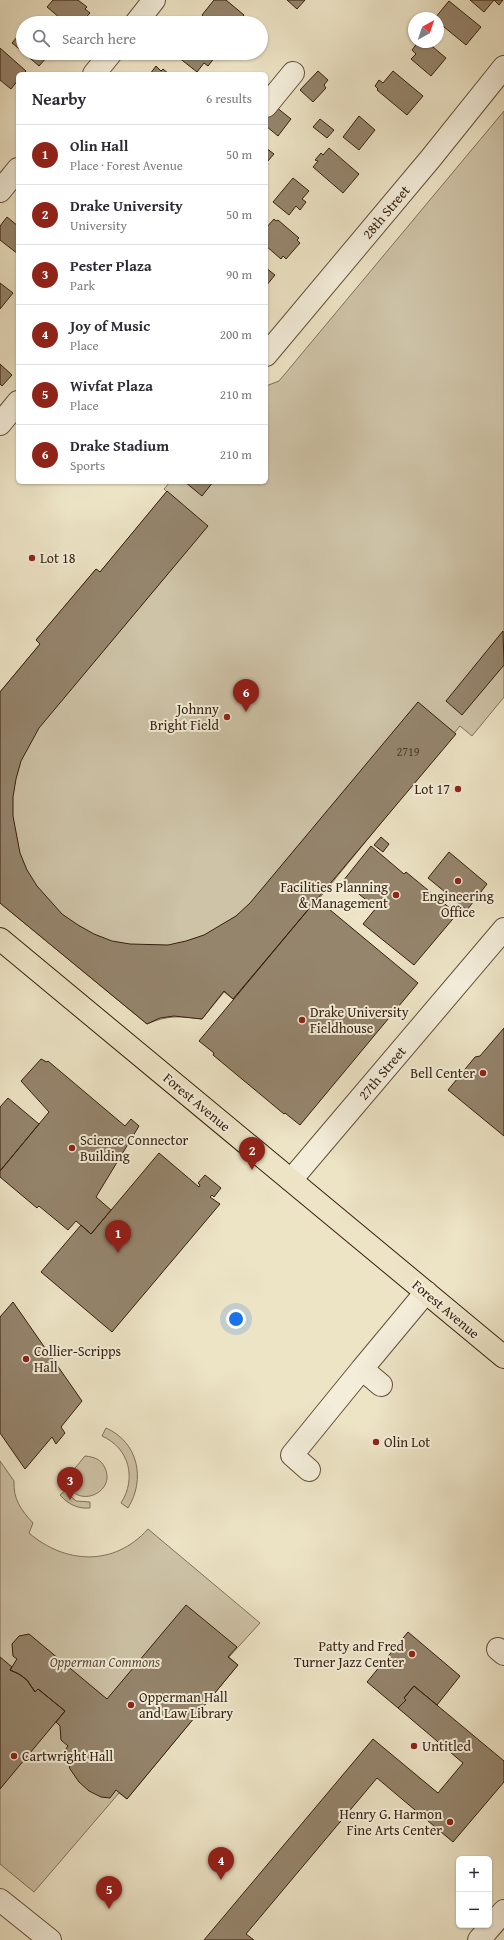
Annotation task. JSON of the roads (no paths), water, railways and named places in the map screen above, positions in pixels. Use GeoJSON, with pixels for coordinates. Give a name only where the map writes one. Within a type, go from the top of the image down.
{"type":"FeatureCollection","features":[{"type":"Feature","properties":{"kind":"main road","name":"Forest Avenue"},"geometry":{"type":"LineString","coordinates":[[0,939],[504,1357]]}},
{"type":"Feature","properties":{"kind":"street"},"geometry":{"type":"LineString","coordinates":[[141,16],[154,0]]}},
{"type":"Feature","properties":{"kind":"street"},"geometry":{"type":"LineString","coordinates":[[96,72],[105,60]]}},
{"type":"Feature","properties":{"kind":"street","name":"28th Street"},"geometry":{"type":"LineString","coordinates":[[268,353],[431,158],[504,67]]}},
{"type":"Feature","properties":{"kind":"street"},"geometry":{"type":"LineString","coordinates":[[268,103],[292,73]]}},
{"type":"Feature","properties":{"kind":"street"},"geometry":{"type":"LineString","coordinates":[[0,424],[16,404]]}},
{"type":"Feature","properties":{"kind":"street","name":"27th Street"},"geometry":{"type":"LineString","coordinates":[[291,1180],[504,929]]}},
{"type":"Feature","properties":{"kind":"street"},"geometry":{"type":"LineString","coordinates":[[309,1470],[292,1455],[426,1292]]}},
{"type":"Feature","properties":{"kind":"street"},"geometry":{"type":"LineString","coordinates":[[362,1370],[381,1385]]}},
{"type":"Feature","properties":{"kind":"street"},"geometry":{"type":"LineString","coordinates":[[0,1900],[50,1940]]}},
{"type":"Feature","properties":{"kind":"street"},"geometry":{"type":"LineString","coordinates":[[479,1940],[504,1911]]}},
{"type":"Feature","properties":{"kind":"place","name":"Lot 18"},"geometry":{"type":"Point","coordinates":[32,558]}},
{"type":"Feature","properties":{"kind":"place","name":"Drake Stadium"},"geometry":{"type":"Point","coordinates":[246,712]}},
{"type":"Feature","properties":{"kind":"place","name":"Johnny Bright Field"},"geometry":{"type":"Point","coordinates":[227,717]}},
{"type":"Feature","properties":{"kind":"place","name":"Lot 17"},"geometry":{"type":"Point","coordinates":[458,789]}},
{"type":"Feature","properties":{"kind":"place","name":"Engineering Office"},"geometry":{"type":"Point","coordinates":[458,881]}},
{"type":"Feature","properties":{"kind":"place","name":"Facilities Planning & Management"},"geometry":{"type":"Point","coordinates":[396,895]}},
{"type":"Feature","properties":{"kind":"place","name":"Drake University Fieldhouse"},"geometry":{"type":"Point","coordinates":[302,1020]}},
{"type":"Feature","properties":{"kind":"place","name":"Bell Center"},"geometry":{"type":"Point","coordinates":[483,1073]}},
{"type":"Feature","properties":{"kind":"place","name":"Science Connector Building"},"geometry":{"type":"Point","coordinates":[72,1148]}},
{"type":"Feature","properties":{"kind":"place","name":"Drake University"},"geometry":{"type":"Point","coordinates":[252,1170]}},
{"type":"Feature","properties":{"kind":"place","name":"Olin Hall"},"geometry":{"type":"Point","coordinates":[118,1253]}},
{"type":"Feature","properties":{"kind":"place","name":"Collier-Scripps Hall"},"geometry":{"type":"Point","coordinates":[26,1359]}},
{"type":"Feature","properties":{"kind":"place","name":"Olin Lot"},"geometry":{"type":"Point","coordinates":[376,1442]}},
{"type":"Feature","properties":{"kind":"place","name":"Pester Plaza"},"geometry":{"type":"Point","coordinates":[70,1500]}},
{"type":"Feature","properties":{"kind":"place","name":"Patty and Fred Turner Jazz Center"},"geometry":{"type":"Point","coordinates":[412,1654]}},
{"type":"Feature","properties":{"kind":"place","name":"Opperman Hall and Law Library"},"geometry":{"type":"Point","coordinates":[131,1705]}},
{"type":"Feature","properties":{"kind":"place","name":"Untitled"},"geometry":{"type":"Point","coordinates":[414,1746]}},
{"type":"Feature","properties":{"kind":"place","name":"Cartwright Hall"},"geometry":{"type":"Point","coordinates":[14,1756]}},
{"type":"Feature","properties":{"kind":"place","name":"Henry G. Harmon Fine Arts Center"},"geometry":{"type":"Point","coordinates":[450,1822]}},
{"type":"Feature","properties":{"kind":"place","name":"Joy of Music"},"geometry":{"type":"Point","coordinates":[221,1880]}},
{"type":"Feature","properties":{"kind":"place","name":"Wivfat Plaza"},"geometry":{"type":"Point","coordinates":[109,1909]}},
{"type":"Feature","properties":{"kind":"park label","name":"Opperman Commons"},"geometry":{"type":"Point","coordinates":[105,1662]}}]}
